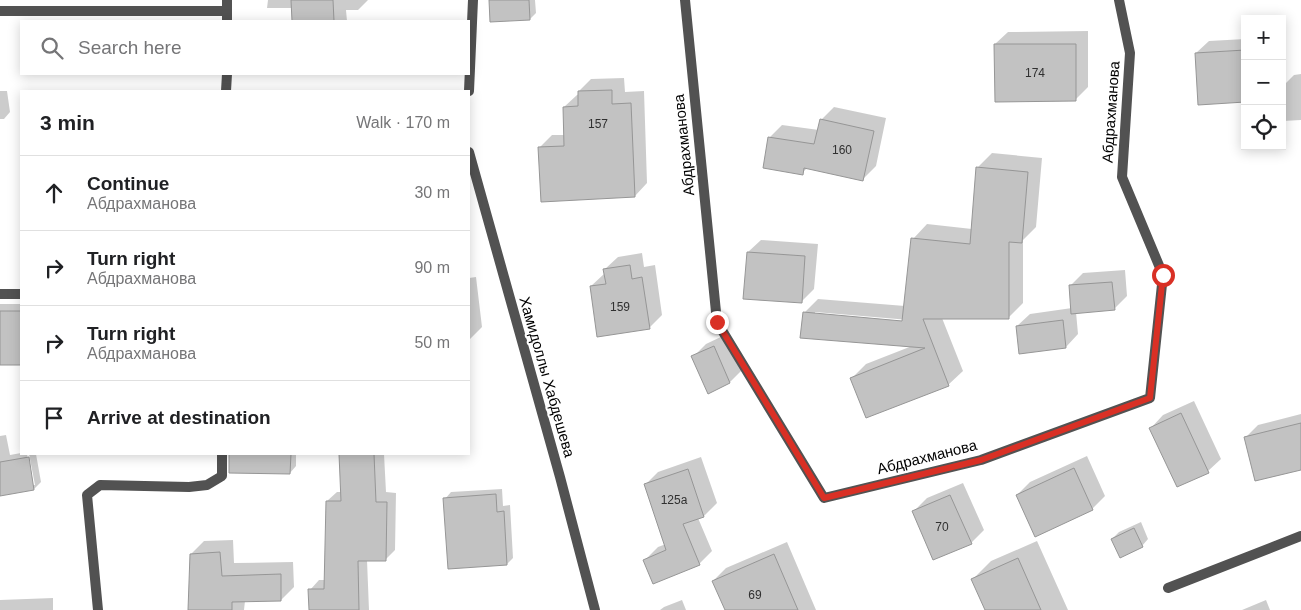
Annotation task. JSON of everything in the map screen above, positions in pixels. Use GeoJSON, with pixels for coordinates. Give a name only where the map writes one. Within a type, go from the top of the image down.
{"type":"FeatureCollection","features":[{"type":"Feature","properties":{"kind":"street"},"geometry":{"type":"LineString","coordinates":[[0,11],[227,16],[227,0]]}},
{"type":"Feature","properties":{"kind":"street"},"geometry":{"type":"LineString","coordinates":[[470,68],[473,0]]}},
{"type":"Feature","properties":{"kind":"street","name":"Абдрахманова"},"geometry":{"type":"LineString","coordinates":[[685,0],[717,322],[824,498],[981,460],[1150,398],[1163,275],[1122,176],[1130,53],[1119,0]]}},
{"type":"Feature","properties":{"kind":"street"},"geometry":{"type":"LineString","coordinates":[[226,75],[226,90]]}},
{"type":"Feature","properties":{"kind":"street"},"geometry":{"type":"LineString","coordinates":[[469,90],[470,75]]}},
{"type":"Feature","properties":{"kind":"street","name":"Хамидоллы Хабдешева"},"geometry":{"type":"LineString","coordinates":[[470,156],[560,477],[595,610]]}},
{"type":"Feature","properties":{"kind":"street"},"geometry":{"type":"LineString","coordinates":[[0,294],[20,294]]}},
{"type":"Feature","properties":{"kind":"street"},"geometry":{"type":"LineString","coordinates":[[98,610],[87,495],[100,485],[189,488],[207,485],[222,476],[222,455]]}},
{"type":"Feature","properties":{"kind":"street"},"geometry":{"type":"LineString","coordinates":[[1168,588],[1301,536]]}},
{"type":"Feature","properties":{"kind":"building"},"geometry":{"type":"Polygon","coordinates":[[[291,0],[333,0],[334,20],[292,20],[291,0]]]}},
{"type":"Feature","properties":{"kind":"building"},"geometry":{"type":"Polygon","coordinates":[[[489,0],[529,0],[530,20],[490,22],[489,0]]]}},
{"type":"Feature","properties":{"kind":"building"},"geometry":{"type":"Polygon","coordinates":[[[994,44],[1076,44],[1076,101],[995,102],[994,44]]]}},
{"type":"Feature","properties":{"kind":"building"},"geometry":{"type":"Polygon","coordinates":[[[1241,50],[1241,102],[1198,105],[1195,53],[1241,50]]]}},
{"type":"Feature","properties":{"kind":"building"},"geometry":{"type":"Polygon","coordinates":[[[612,90],[612,104],[631,103],[635,197],[541,202],[538,147],[564,146],[563,107],[578,106],[578,91],[612,90]]]}},
{"type":"Feature","properties":{"kind":"building"},"geometry":{"type":"Polygon","coordinates":[[[820,119],[874,131],[863,181],[804,168],[803,175],[763,168],[768,137],[814,144],[820,119]]]}},
{"type":"Feature","properties":{"kind":"building"},"geometry":{"type":"Polygon","coordinates":[[[976,167],[1028,172],[1022,243],[1009,242],[1009,319],[923,319],[949,386],[866,418],[850,378],[925,348],[800,338],[803,312],[902,321],[911,238],[970,244],[976,167]]]}},
{"type":"Feature","properties":{"kind":"building"},"geometry":{"type":"Polygon","coordinates":[[[747,252],[805,256],[802,303],[743,299],[747,252]]]}},
{"type":"Feature","properties":{"kind":"building"},"geometry":{"type":"Polygon","coordinates":[[[630,265],[632,279],[642,277],[650,329],[597,337],[590,286],[606,284],[603,269],[630,265]]]}},
{"type":"Feature","properties":{"kind":"building"},"geometry":{"type":"Polygon","coordinates":[[[1112,282],[1115,310],[1071,314],[1069,285],[1112,282]]]}},
{"type":"Feature","properties":{"kind":"building"},"geometry":{"type":"Polygon","coordinates":[[[0,311],[20,311],[20,365],[0,365],[0,311]]]}},
{"type":"Feature","properties":{"kind":"building"},"geometry":{"type":"Polygon","coordinates":[[[1063,320],[1066,348],[1019,354],[1016,326],[1063,320]]]}},
{"type":"Feature","properties":{"kind":"building"},"geometry":{"type":"Polygon","coordinates":[[[714,346],[730,383],[708,394],[691,356],[714,346]]]}},
{"type":"Feature","properties":{"kind":"building"},"geometry":{"type":"Polygon","coordinates":[[[1181,413],[1209,473],[1177,487],[1149,428],[1181,413]]]}},
{"type":"Feature","properties":{"kind":"building"},"geometry":{"type":"Polygon","coordinates":[[[1301,423],[1301,470],[1255,481],[1244,437],[1301,423]]]}},
{"type":"Feature","properties":{"kind":"building"},"geometry":{"type":"Polygon","coordinates":[[[229,455],[291,455],[290,474],[229,473],[229,455]]]}},
{"type":"Feature","properties":{"kind":"building"},"geometry":{"type":"Polygon","coordinates":[[[339,455],[374,455],[376,502],[387,502],[386,561],[358,561],[359,610],[309,610],[308,589],[324,589],[326,501],[341,501],[339,455]]]}},
{"type":"Feature","properties":{"kind":"building"},"geometry":{"type":"Polygon","coordinates":[[[29,457],[34,490],[0,496],[0,462],[29,457]]]}},
{"type":"Feature","properties":{"kind":"building"},"geometry":{"type":"Polygon","coordinates":[[[1074,468],[1093,510],[1035,537],[1016,495],[1074,468]]]}},
{"type":"Feature","properties":{"kind":"building"},"geometry":{"type":"Polygon","coordinates":[[[688,469],[704,517],[683,524],[700,565],[653,584],[643,560],[666,550],[644,484],[688,469]]]}},
{"type":"Feature","properties":{"kind":"building"},"geometry":{"type":"Polygon","coordinates":[[[496,494],[497,512],[504,511],[507,565],[448,569],[443,498],[496,494]]]}},
{"type":"Feature","properties":{"kind":"building"},"geometry":{"type":"Polygon","coordinates":[[[950,495],[972,544],[933,560],[912,511],[950,495]]]}},
{"type":"Feature","properties":{"kind":"building"},"geometry":{"type":"Polygon","coordinates":[[[1134,528],[1143,547],[1120,558],[1111,539],[1134,528]]]}},
{"type":"Feature","properties":{"kind":"building"},"geometry":{"type":"Polygon","coordinates":[[[220,552],[222,576],[281,574],[281,601],[232,602],[232,610],[188,610],[190,554],[220,552]]]}},
{"type":"Feature","properties":{"kind":"building"},"geometry":{"type":"Polygon","coordinates":[[[774,554],[798,610],[725,610],[712,581],[774,554]]]}},
{"type":"Feature","properties":{"kind":"building"},"geometry":{"type":"Polygon","coordinates":[[[1018,558],[1041,610],[985,610],[971,579],[1018,558]]]}},
{"type":"Feature","properties":{"kind":"route"},"geometry":{"type":"LineString","coordinates":[[717,322],[824,498],[981,460],[1150,398],[1163,275]]}}]}
